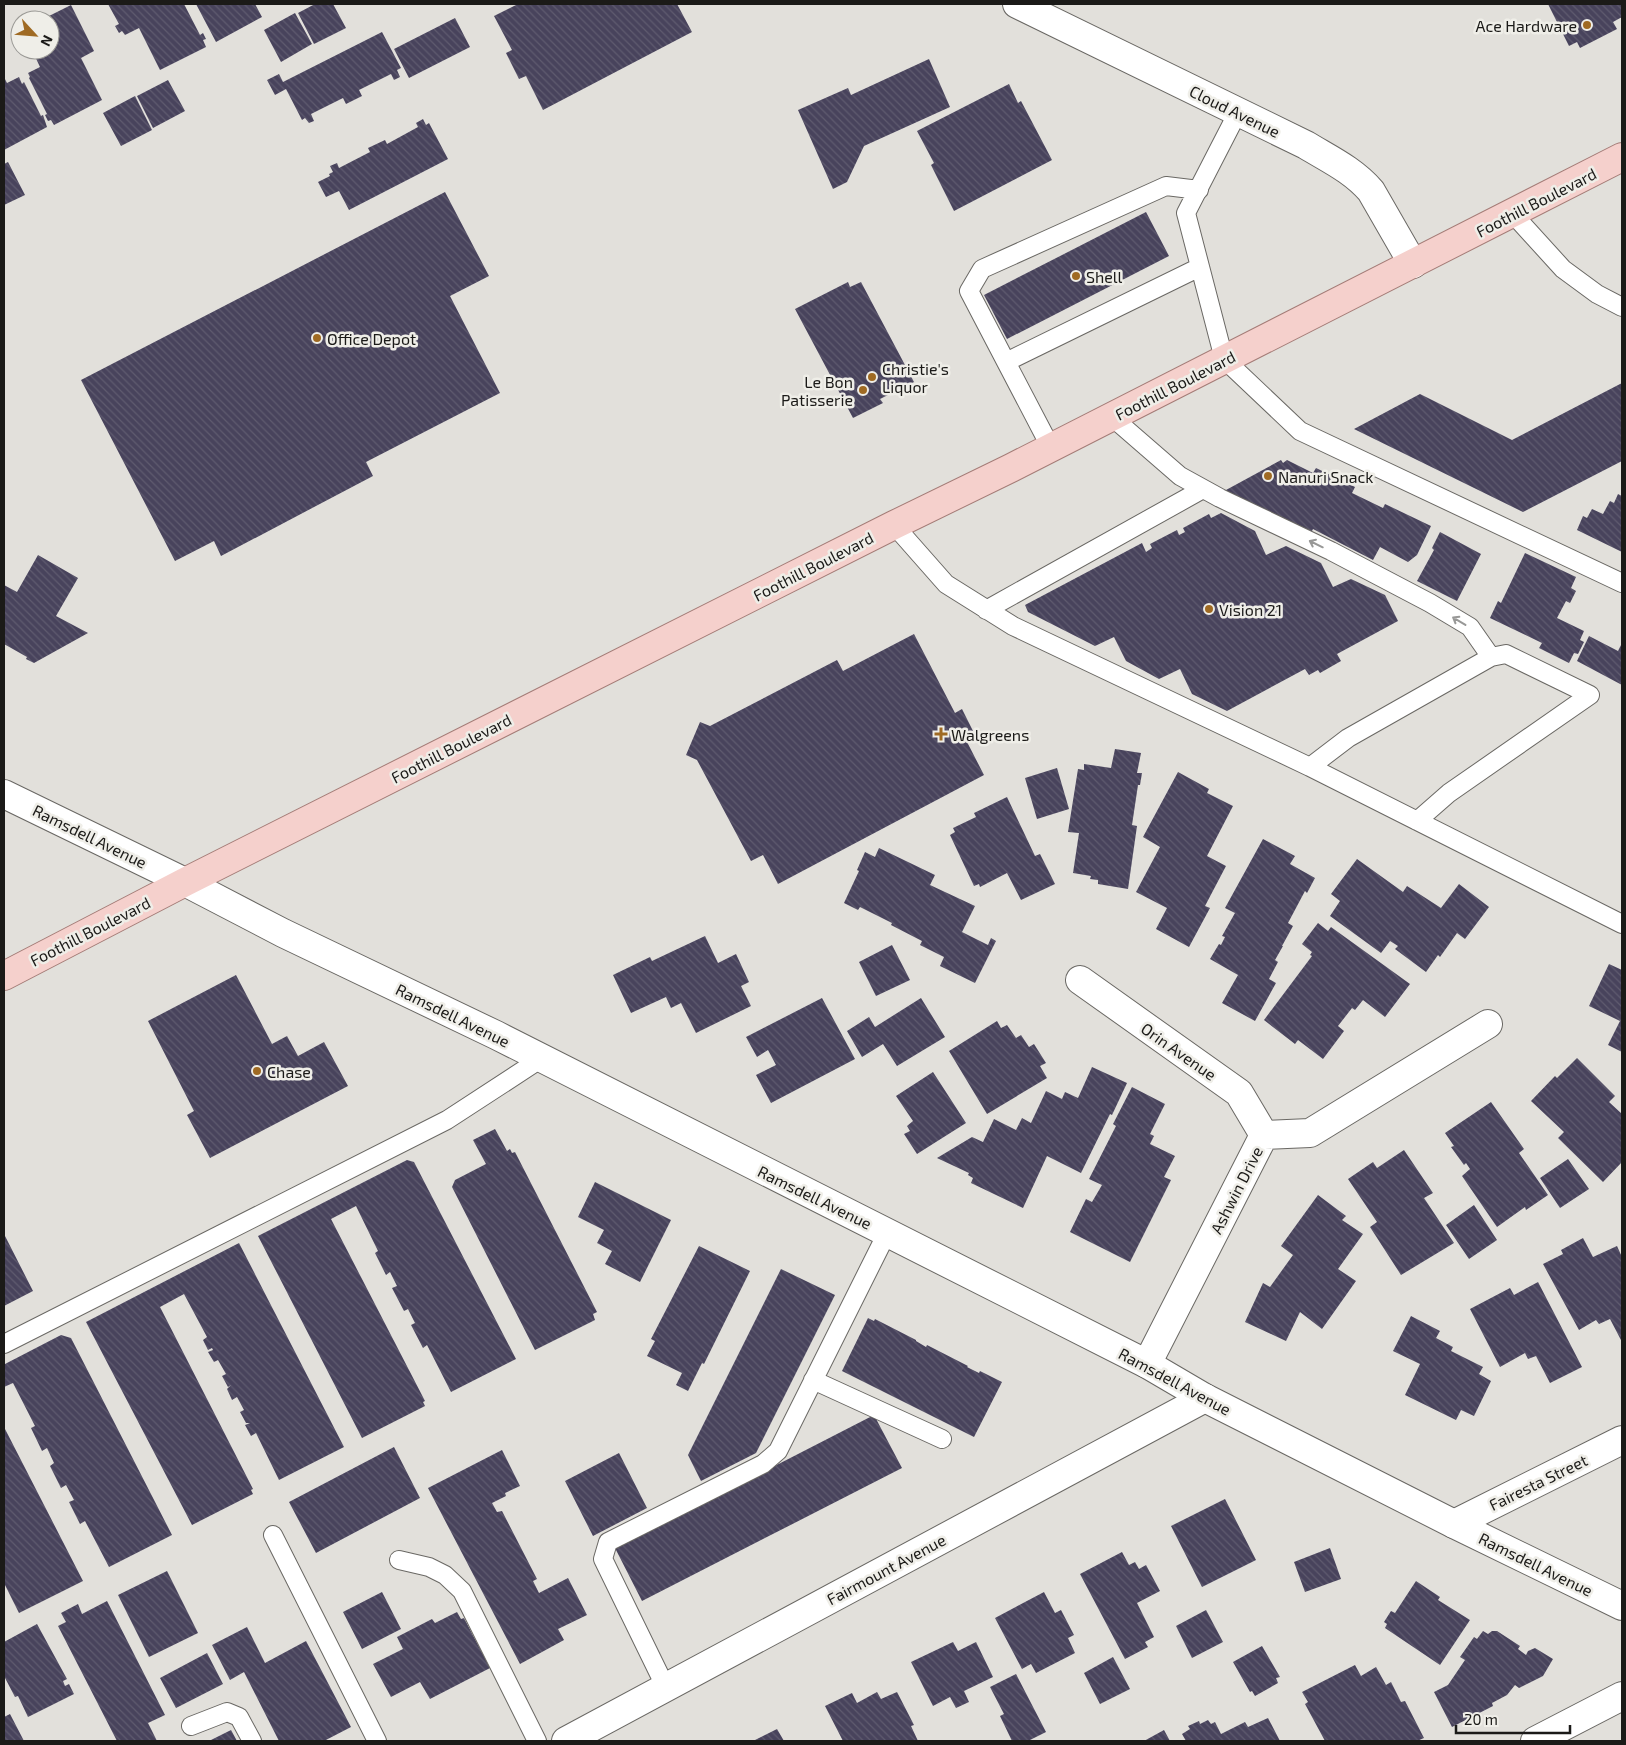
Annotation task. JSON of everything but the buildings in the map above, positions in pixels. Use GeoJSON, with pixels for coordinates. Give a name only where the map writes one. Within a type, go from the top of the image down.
{"type":"FeatureCollection","features":[{"type":"Feature","properties":{"kind":"main road","name":"Foothill Boulevard"},"geometry":{"type":"LineString","coordinates":[[4,976],[185,882],[894,525],[1051,448],[1622,157]]}},
{"type":"Feature","properties":{"kind":"street","name":"Cloud Avenue"},"geometry":{"type":"LineString","coordinates":[[1017,4],[1306,145],[1350,171],[1363,181],[1371,191],[1414,264]]}},
{"type":"Feature","properties":{"kind":"street","name":"Ramsdell Avenue"},"geometry":{"type":"LineString","coordinates":[[4,794],[185,882],[283,933],[542,1058],[1147,1364],[1205,1398],[1454,1524],[1622,1606]]}},
{"type":"Feature","properties":{"kind":"street","name":"Orin Avenue"},"geometry":{"type":"LineString","coordinates":[[1080,980],[1239,1093],[1264,1135]]}},
{"type":"Feature","properties":{"kind":"street","name":"Ashwin Drive"},"geometry":{"type":"LineString","coordinates":[[1147,1364],[1264,1135],[1310,1133],[1488,1024]]}},
{"type":"Feature","properties":{"kind":"street","name":"Fairmount Avenue"},"geometry":{"type":"LineString","coordinates":[[566,1741],[1205,1398]]}},
{"type":"Feature","properties":{"kind":"street","name":"Fairesta Street"},"geometry":{"type":"LineString","coordinates":[[1454,1524],[1622,1440]]}},
{"type":"Feature","properties":{"kind":"street"},"geometry":{"type":"LineString","coordinates":[[1535,1741],[1622,1696]]}},
{"type":"Feature","properties":{"kind":"lane"},"geometry":{"type":"LineString","coordinates":[[1238,112],[1186,213],[1224,359],[1300,431],[1622,583]]}},
{"type":"Feature","properties":{"kind":"lane"},"geometry":{"type":"LineString","coordinates":[[1051,448],[969,291],[982,269],[1166,186],[1198,190]]}},
{"type":"Feature","properties":{"kind":"lane"},"geometry":{"type":"LineString","coordinates":[[1513,214],[1563,269],[1597,294],[1622,307]]}},
{"type":"Feature","properties":{"kind":"lane"},"geometry":{"type":"LineString","coordinates":[[1006,362],[1200,267]]}},
{"type":"Feature","properties":{"kind":"lane"},"geometry":{"type":"LineString","coordinates":[[1112,417],[1180,476],[1220,498],[1331,551],[1430,603],[1470,627],[1491,657]]}},
{"type":"Feature","properties":{"kind":"lane"},"geometry":{"type":"LineString","coordinates":[[986,610],[1203,489]]}},
{"type":"Feature","properties":{"kind":"lane"},"geometry":{"type":"LineString","coordinates":[[894,525],[946,584],[1013,626],[1310,767],[1622,924]]}},
{"type":"Feature","properties":{"kind":"lane"},"geometry":{"type":"LineString","coordinates":[[1310,767],[1348,738],[1491,657],[1506,654],[1590,695],[1449,794],[1417,821]]}},
{"type":"Feature","properties":{"kind":"lane"},"geometry":{"type":"LineString","coordinates":[[4,1344],[447,1120],[542,1058]]}},
{"type":"Feature","properties":{"kind":"lane"},"geometry":{"type":"LineString","coordinates":[[666,1688],[603,1559],[608,1542],[763,1464],[778,1451],[887,1233]]}},
{"type":"Feature","properties":{"kind":"lane"},"geometry":{"type":"LineString","coordinates":[[813,1380],[942,1439]]}},
{"type":"Feature","properties":{"kind":"lane"},"geometry":{"type":"LineString","coordinates":[[273,1535],[377,1741]]}},
{"type":"Feature","properties":{"kind":"lane"},"geometry":{"type":"LineString","coordinates":[[399,1560],[429,1567],[445,1575],[462,1590],[537,1741]]}},
{"type":"Feature","properties":{"kind":"lane"},"geometry":{"type":"LineString","coordinates":[[191,1726],[227,1712],[239,1717],[252,1741]]}},
{"type":"Feature","properties":{"kind":"place","name":"Ace Hardware"},"geometry":{"type":"Point","coordinates":[1587,25]}},
{"type":"Feature","properties":{"kind":"place","name":"Shell"},"geometry":{"type":"Point","coordinates":[1076,276]}},
{"type":"Feature","properties":{"kind":"place","name":"Office Depot"},"geometry":{"type":"Point","coordinates":[317,338]}},
{"type":"Feature","properties":{"kind":"place","name":"Christie's Liquor"},"geometry":{"type":"Point","coordinates":[872,377]}},
{"type":"Feature","properties":{"kind":"place","name":"Le Bon Patisserie"},"geometry":{"type":"Point","coordinates":[863,390]}},
{"type":"Feature","properties":{"kind":"place","name":"Nanuri Snack"},"geometry":{"type":"Point","coordinates":[1268,476]}},
{"type":"Feature","properties":{"kind":"place","name":"Vision 21"},"geometry":{"type":"Point","coordinates":[1209,609]}},
{"type":"Feature","properties":{"kind":"place","name":"Walgreens"},"geometry":{"type":"Point","coordinates":[941,734]}},
{"type":"Feature","properties":{"kind":"place","name":"Chase"},"geometry":{"type":"Point","coordinates":[257,1071]}}]}
